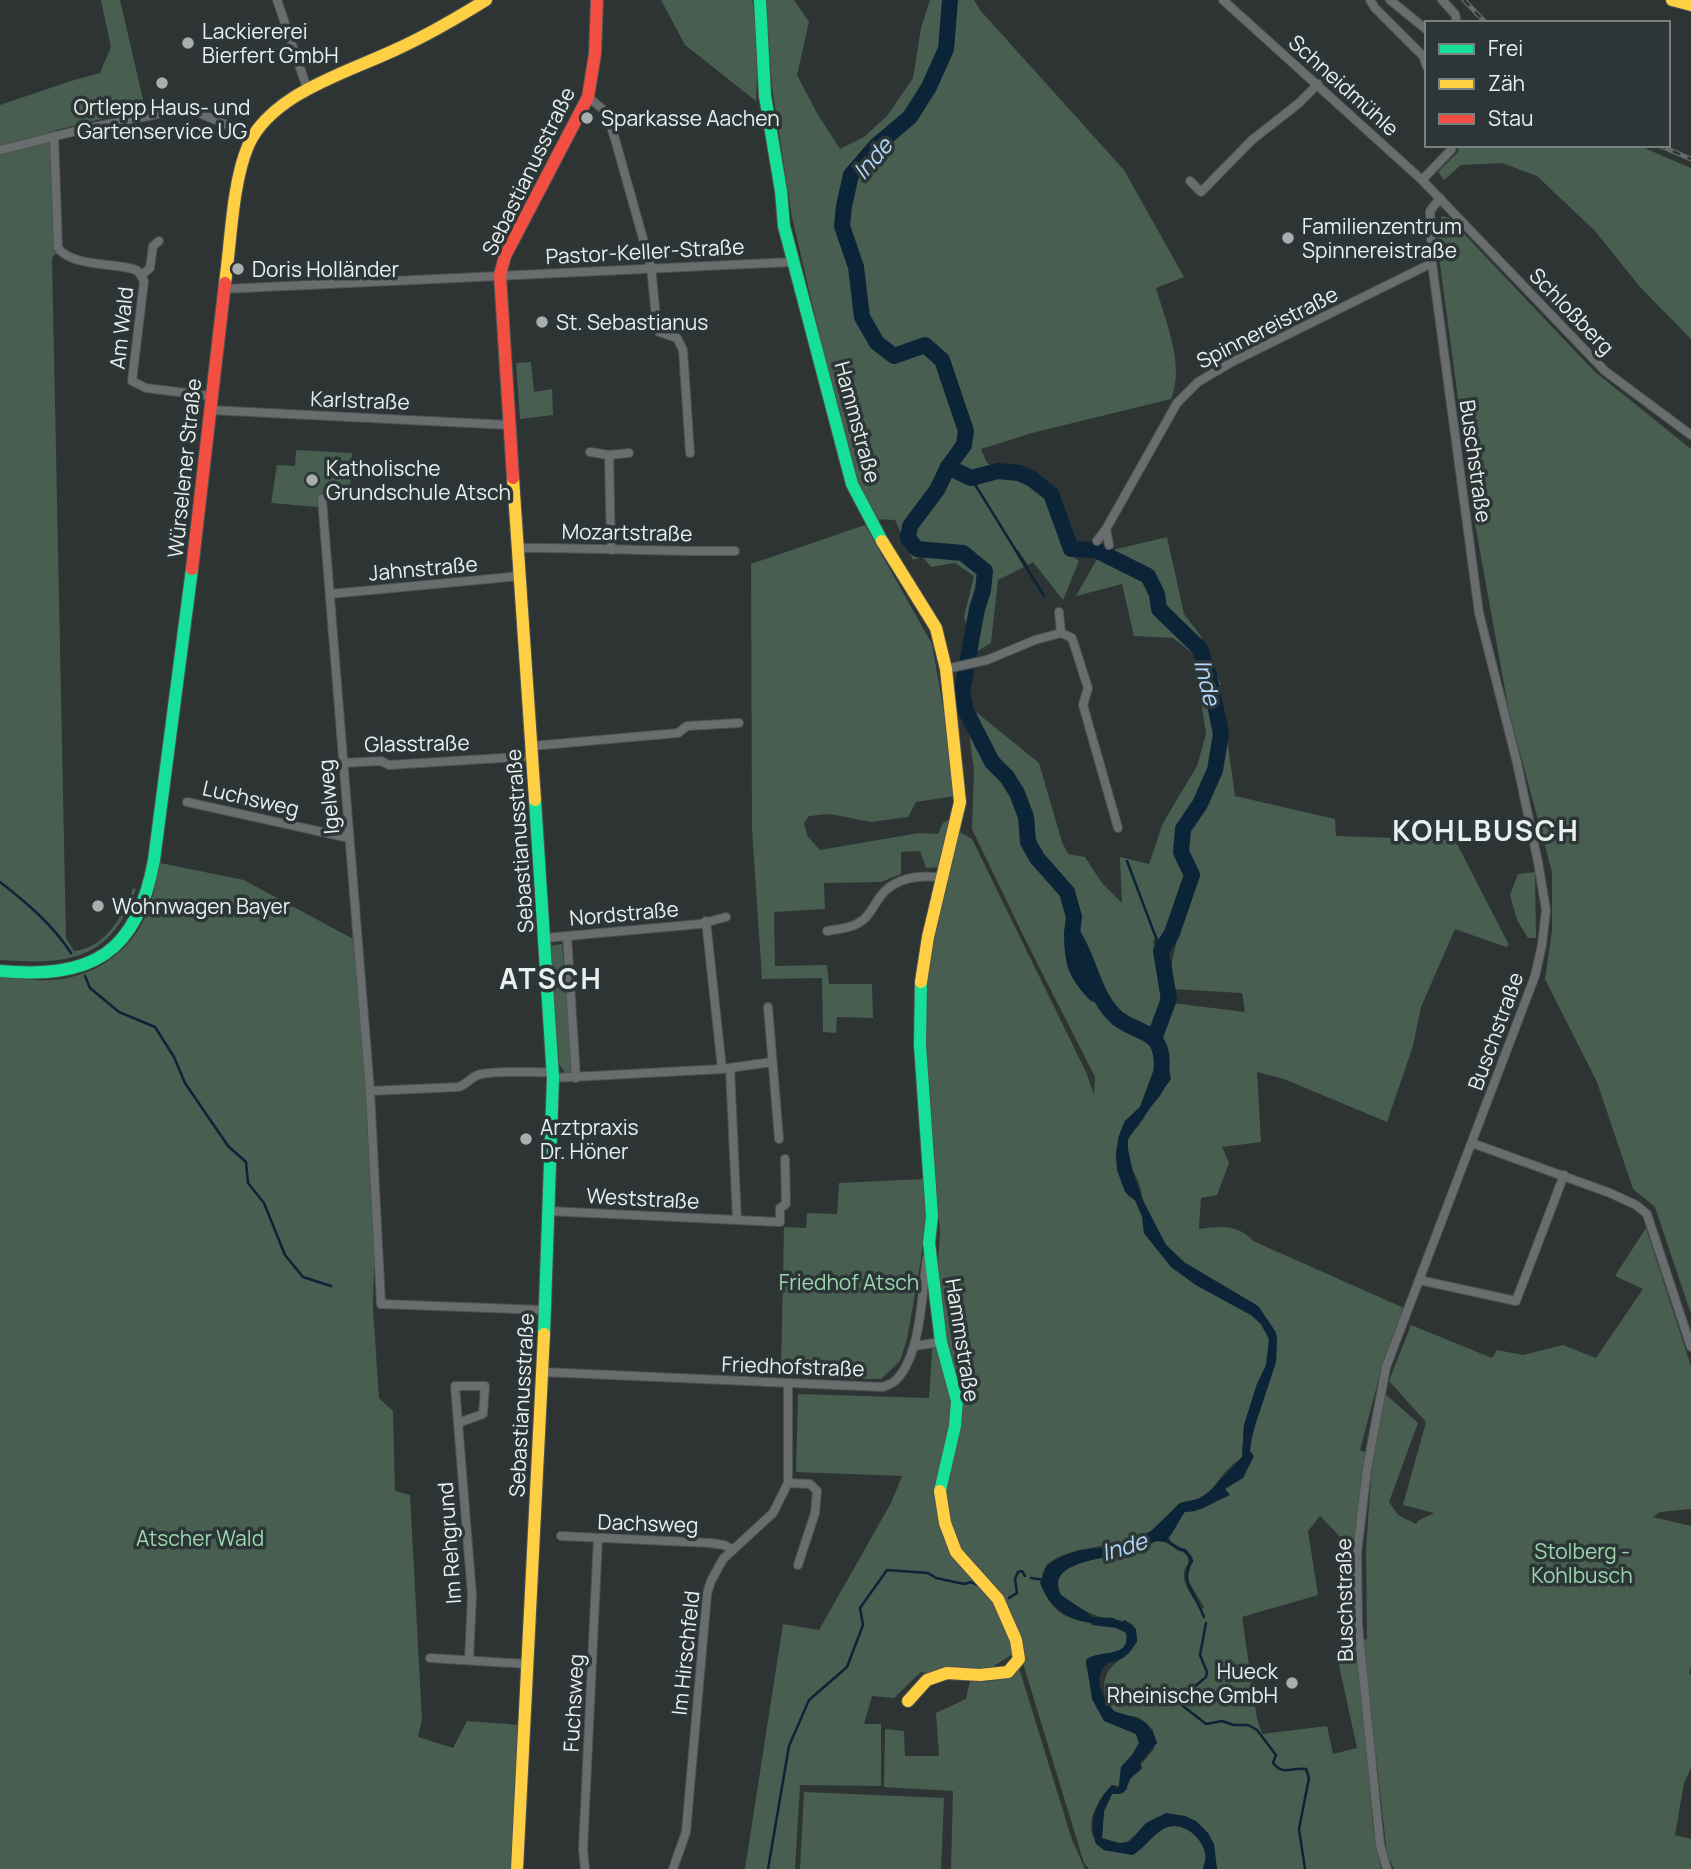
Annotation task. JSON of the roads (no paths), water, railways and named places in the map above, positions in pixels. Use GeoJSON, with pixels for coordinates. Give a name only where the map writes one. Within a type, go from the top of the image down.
{"type":"FeatureCollection","features":[{"type":"Feature","properties":{"kind":"main road","name":"Würselener Straße"},"geometry":{"type":"LineString","coordinates":[[0,971],[46,973],[68,971],[87,965],[104,956],[122,941],[143,906],[153,864],[167,775],[240,168],[251,135],[277,108],[397,50],[486,0]]}},
{"type":"Feature","properties":{"kind":"main road","name":"Sebastianusstraße"},"geometry":{"type":"LineString","coordinates":[[517,1869],[543,1372],[553,1075],[500,275],[505,256],[587,97],[596,54],[597,0]]}},
{"type":"Feature","properties":{"kind":"main road","name":"Hammstraße"},"geometry":{"type":"LineString","coordinates":[[760,0],[765,96],[784,226],[852,484],[886,549],[936,628],[951,668],[960,802],[926,948],[919,993],[932,1216],[929,1243],[941,1342],[957,1401],[955,1426],[940,1494],[944,1523],[956,1552],[998,1599],[1016,1640],[1019,1659],[1008,1672],[980,1675],[947,1673],[927,1680],[908,1701]]}},
{"type":"Feature","properties":{"kind":"main road"},"geometry":{"type":"LineString","coordinates":[[1672,0],[1691,5]]}},
{"type":"Feature","properties":{"kind":"street"},"geometry":{"type":"LineString","coordinates":[[277,0],[308,91]]}},
{"type":"Feature","properties":{"kind":"street","name":"Schneidmühle"},"geometry":{"type":"LineString","coordinates":[[1223,0],[1440,198]]}},
{"type":"Feature","properties":{"kind":"street"},"geometry":{"type":"LineString","coordinates":[[1370,0],[1423,56],[1425,62]]}},
{"type":"Feature","properties":{"kind":"street"},"geometry":{"type":"LineString","coordinates":[[1390,0],[1425,28]]}},
{"type":"Feature","properties":{"kind":"street"},"geometry":{"type":"LineString","coordinates":[[1442,0],[1455,14],[1457,21]]}},
{"type":"Feature","properties":{"kind":"street"},"geometry":{"type":"LineString","coordinates":[[1190,181],[1201,192],[1252,140],[1299,103],[1318,84]]}},
{"type":"Feature","properties":{"kind":"street"},"geometry":{"type":"LineString","coordinates":[[587,97],[606,112],[650,267],[657,327],[659,332],[677,338],[683,349],[690,453]]}},
{"type":"Feature","properties":{"kind":"street"},"geometry":{"type":"LineString","coordinates":[[0,150],[187,108],[251,135]]}},
{"type":"Feature","properties":{"kind":"street","name":"Am Wald"},"geometry":{"type":"LineString","coordinates":[[54,136],[58,248],[69,258],[126,267],[142,275],[143,289],[132,381],[146,388],[211,403]]}},
{"type":"Feature","properties":{"kind":"street"},"geometry":{"type":"LineString","coordinates":[[1422,180],[1452,147]]}},
{"type":"Feature","properties":{"kind":"street","name":"Buschstraße"},"geometry":{"type":"LineString","coordinates":[[1387,1869],[1380,1846],[1358,1625],[1357,1553],[1367,1469],[1387,1367],[1535,976],[1546,910],[1517,763],[1479,613],[1432,262],[1430,211],[1440,198]]}},
{"type":"Feature","properties":{"kind":"street","name":"Schloßberg"},"geometry":{"type":"LineString","coordinates":[[1440,198],[1605,371],[1691,435]]}},
{"type":"Feature","properties":{"kind":"street"},"geometry":{"type":"LineString","coordinates":[[142,275],[150,268],[153,246],[159,241]]}},
{"type":"Feature","properties":{"kind":"street","name":"Pastor-Keller-Straße"},"geometry":{"type":"LineString","coordinates":[[224,289],[792,262]]}},
{"type":"Feature","properties":{"kind":"street","name":"Spinnereistraße"},"geometry":{"type":"LineString","coordinates":[[1097,541],[1177,403],[1192,387],[1232,362],[1432,262]]}},
{"type":"Feature","properties":{"kind":"street","name":"Karlstraße"},"geometry":{"type":"LineString","coordinates":[[211,403],[509,425]]}},
{"type":"Feature","properties":{"kind":"street"},"geometry":{"type":"LineString","coordinates":[[590,453],[629,453]]}},
{"type":"Feature","properties":{"kind":"street"},"geometry":{"type":"LineString","coordinates":[[609,455],[611,550]]}},
{"type":"Feature","properties":{"kind":"street","name":"Igelweg"},"geometry":{"type":"LineString","coordinates":[[322,499],[370,1091],[381,1304],[545,1310]]}},
{"type":"Feature","properties":{"kind":"street"},"geometry":{"type":"LineString","coordinates":[[1106,529],[1109,545]]}},
{"type":"Feature","properties":{"kind":"street","name":"Mozartstraße"},"geometry":{"type":"LineString","coordinates":[[518,548],[735,551]]}},
{"type":"Feature","properties":{"kind":"street","name":"Jahnstraße"},"geometry":{"type":"LineString","coordinates":[[330,594],[520,576]]}},
{"type":"Feature","properties":{"kind":"street"},"geometry":{"type":"LineString","coordinates":[[1059,612],[1061,633]]}},
{"type":"Feature","properties":{"kind":"street"},"geometry":{"type":"LineString","coordinates":[[951,668],[974,663],[1061,633],[1072,638],[1088,688],[1083,705],[1118,828]]}},
{"type":"Feature","properties":{"kind":"street","name":"Glasstraße"},"geometry":{"type":"LineString","coordinates":[[343,763],[381,761],[389,765],[399,765],[678,733],[687,726],[739,723]]}},
{"type":"Feature","properties":{"kind":"street","name":"Luchsweg"},"geometry":{"type":"LineString","coordinates":[[187,802],[349,838]]}},
{"type":"Feature","properties":{"kind":"street"},"geometry":{"type":"LineString","coordinates":[[827,931],[852,927],[865,919],[890,887],[906,879],[925,875],[943,878]]}},
{"type":"Feature","properties":{"kind":"street","name":"Nordstraße"},"geometry":{"type":"LineString","coordinates":[[545,938],[700,924],[726,917]]}},
{"type":"Feature","properties":{"kind":"street","name":"Nordstraße"},"geometry":{"type":"LineString","coordinates":[[706,921],[734,1145],[737,1220]]}},
{"type":"Feature","properties":{"kind":"street","name":"Sebastianusstraße"},"geometry":{"type":"LineString","coordinates":[[567,936],[576,1078]]}},
{"type":"Feature","properties":{"kind":"street"},"geometry":{"type":"LineString","coordinates":[[768,1007],[779,1139]]}},
{"type":"Feature","properties":{"kind":"street"},"geometry":{"type":"LineString","coordinates":[[370,1091],[458,1087],[482,1074],[576,1078],[726,1068],[772,1062]]}},
{"type":"Feature","properties":{"kind":"street"},"geometry":{"type":"LineString","coordinates":[[1472,1143],[1627,1200],[1647,1214],[1691,1347]]}},
{"type":"Feature","properties":{"kind":"street","name":"Weststraße"},"geometry":{"type":"LineString","coordinates":[[548,1211],[780,1222],[780,1208],[786,1204],[785,1159]]}},
{"type":"Feature","properties":{"kind":"street"},"geometry":{"type":"LineString","coordinates":[[1419,1280],[1516,1301],[1564,1175]]}},
{"type":"Feature","properties":{"kind":"street","name":"Friedhofstraße"},"geometry":{"type":"LineString","coordinates":[[543,1372],[883,1387],[896,1381],[907,1366],[914,1346],[929,1243]]}},
{"type":"Feature","properties":{"kind":"street"},"geometry":{"type":"LineString","coordinates":[[914,1346],[941,1342]]}},
{"type":"Feature","properties":{"kind":"street","name":"Im Hirschfeld"},"geometry":{"type":"LineString","coordinates":[[673,1869],[686,1832],[707,1594],[717,1570],[732,1549],[773,1513],[788,1483],[788,1383]]}},
{"type":"Feature","properties":{"kind":"street","name":"Im Rehgrund"},"geometry":{"type":"LineString","coordinates":[[458,1423],[483,1414],[485,1386],[455,1386],[458,1423],[472,1595],[469,1660]]}},
{"type":"Feature","properties":{"kind":"street"},"geometry":{"type":"LineString","coordinates":[[788,1483],[810,1484],[817,1491],[815,1513],[798,1565]]}},
{"type":"Feature","properties":{"kind":"street","name":"Dachsweg"},"geometry":{"type":"LineString","coordinates":[[561,1536],[711,1543],[732,1549]]}},
{"type":"Feature","properties":{"kind":"street","name":"Fuchsweg"},"geometry":{"type":"LineString","coordinates":[[585,1869],[583,1849],[598,1538]]}},
{"type":"Feature","properties":{"kind":"street"},"geometry":{"type":"LineString","coordinates":[[430,1658],[527,1664]]}},
{"type":"Feature","properties":{"kind":"water"},"geometry":{"type":"Polygon","coordinates":[[[1167,1059],[1171,1079],[1128,1139],[1133,1173],[1144,1203],[1166,1245],[1185,1263],[1258,1306],[1277,1337],[1276,1362],[1251,1438],[1250,1451],[1254,1456],[1243,1478],[1225,1489],[1230,1495],[1202,1508],[1185,1512],[1164,1542],[1158,1541],[1125,1554],[1076,1565],[1060,1576],[1058,1584],[1061,1595],[1091,1617],[1113,1618],[1122,1622],[1125,1620],[1136,1629],[1137,1641],[1129,1653],[1106,1665],[1099,1683],[1106,1701],[1114,1711],[1141,1720],[1150,1728],[1157,1743],[1140,1763],[1142,1768],[1130,1779],[1127,1789],[1120,1794],[1112,1794],[1104,1811],[1102,1838],[1119,1843],[1130,1842],[1146,1823],[1166,1813],[1185,1816],[1196,1821],[1208,1833],[1214,1844],[1217,1869],[1203,1869],[1206,1855],[1200,1841],[1189,1831],[1176,1826],[1163,1829],[1133,1855],[1104,1850],[1096,1844],[1093,1828],[1095,1812],[1112,1785],[1116,1788],[1119,1786],[1121,1767],[1139,1743],[1136,1734],[1104,1721],[1092,1699],[1086,1660],[1124,1647],[1126,1633],[1117,1628],[1092,1625],[1074,1619],[1060,1611],[1040,1583],[1047,1565],[1063,1556],[1080,1550],[1109,1547],[1139,1537],[1151,1531],[1180,1503],[1198,1499],[1209,1492],[1242,1457],[1244,1425],[1266,1365],[1269,1339],[1261,1324],[1251,1315],[1196,1285],[1171,1267],[1144,1233],[1142,1216],[1135,1200],[1125,1192],[1117,1170],[1116,1152],[1125,1121],[1140,1107],[1156,1064],[1167,1059]]]}},
{"type":"Feature","properties":{"kind":"waterway","name":"Inde"},"geometry":{"type":"LineString","coordinates":[[950,0],[946,49],[929,87],[910,117],[877,145],[851,175],[842,226],[856,267],[862,317],[877,343],[894,356],[925,345],[942,360],[966,431],[964,445],[948,467],[937,490],[910,526],[908,538],[917,549],[963,553],[985,571],[962,691],[966,711],[992,762],[1007,777],[1017,793],[1026,817],[1028,842],[1037,858],[1067,892],[1074,917],[1072,933],[1101,997],[1115,1016],[1152,1037],[1159,1047],[1162,1064],[1160,1080]]}},
{"type":"Feature","properties":{"kind":"waterway","name":"Inde"},"geometry":{"type":"LineString","coordinates":[[948,467],[971,478],[998,471],[1019,473],[1032,479],[1051,494],[1071,549],[1096,550],[1148,576],[1157,594],[1159,609],[1200,649],[1209,675],[1221,734],[1215,770],[1200,804],[1183,829],[1181,852],[1192,875],[1172,933],[1161,951],[1169,999],[1154,1039]]}},
{"type":"Feature","properties":{"kind":"waterway"},"geometry":{"type":"LineString","coordinates":[[971,478],[1044,596]]}},
{"type":"Feature","properties":{"kind":"waterway"},"geometry":{"type":"LineString","coordinates":[[1127,861],[1161,951]]}},
{"type":"Feature","properties":{"kind":"waterway"},"geometry":{"type":"LineString","coordinates":[[0,882],[38,914],[71,953]]}},
{"type":"Feature","properties":{"kind":"waterway","name":"Inde"},"geometry":{"type":"LineString","coordinates":[[1072,933],[1076,966],[1095,994]]}},
{"type":"Feature","properties":{"kind":"waterway"},"geometry":{"type":"LineString","coordinates":[[85,976],[90,988],[119,1012],[155,1027],[174,1057],[185,1083],[228,1146],[246,1162],[248,1183],[264,1203],[285,1255],[303,1277],[331,1286]]}},
{"type":"Feature","properties":{"kind":"waterway"},"geometry":{"type":"LineString","coordinates":[[1164,1538],[1178,1549],[1185,1550],[1192,1561],[1188,1568],[1188,1582],[1204,1617]]}},
{"type":"Feature","properties":{"kind":"waterway"},"geometry":{"type":"LineString","coordinates":[[768,1869],[789,1746],[809,1700],[847,1667],[863,1625],[860,1608],[887,1570],[928,1573],[936,1578],[964,1584],[971,1582],[979,1586]]}},
{"type":"Feature","properties":{"kind":"waterway"},"geometry":{"type":"LineString","coordinates":[[1009,1598],[1017,1593],[1015,1579],[1018,1572],[1022,1571],[1025,1576]]}},
{"type":"Feature","properties":{"kind":"waterway"},"geometry":{"type":"LineString","coordinates":[[1031,1578],[1045,1580]]}},
{"type":"Feature","properties":{"kind":"waterway"},"geometry":{"type":"LineString","coordinates":[[1206,1623],[1200,1655],[1207,1672],[1206,1677],[1188,1692],[1183,1706],[1206,1724],[1222,1721],[1234,1725],[1248,1725],[1257,1730],[1276,1755],[1273,1763],[1277,1767],[1284,1770],[1306,1769],[1309,1778],[1299,1829],[1305,1869]]}},
{"type":"Feature","properties":{"kind":"railway"},"geometry":{"type":"LineString","coordinates":[[1464,0],[1484,21]]}},
{"type":"Feature","properties":{"kind":"railway"},"geometry":{"type":"LineString","coordinates":[[1663,147],[1691,159]]}},
{"type":"Feature","properties":{"kind":"place","name":"Lackiererei Bierfert GmbH"},"geometry":{"type":"Point","coordinates":[188,43]}},
{"type":"Feature","properties":{"kind":"place","name":"Ortlepp Haus- und Gartenservice UG"},"geometry":{"type":"Point","coordinates":[162,83]}},
{"type":"Feature","properties":{"kind":"place","name":"Sparkasse Aachen"},"geometry":{"type":"Point","coordinates":[587,118]}},
{"type":"Feature","properties":{"kind":"place","name":"Familienzentrum Spinnereistraße"},"geometry":{"type":"Point","coordinates":[1288,238]}},
{"type":"Feature","properties":{"kind":"place","name":"Doris Holländer"},"geometry":{"type":"Point","coordinates":[238,269]}},
{"type":"Feature","properties":{"kind":"place","name":"St. Sebastianus"},"geometry":{"type":"Point","coordinates":[542,322]}},
{"type":"Feature","properties":{"kind":"place","name":"Katholische Grundschule Atsch"},"geometry":{"type":"Point","coordinates":[312,480]}},
{"type":"Feature","properties":{"kind":"place","name":"Wohnwagen Bayer"},"geometry":{"type":"Point","coordinates":[98,906]}},
{"type":"Feature","properties":{"kind":"place","name":"Arztpraxis Dr. Höner"},"geometry":{"type":"Point","coordinates":[526,1139]}},
{"type":"Feature","properties":{"kind":"place","name":"Hueck Rheinische GmbH"},"geometry":{"type":"Point","coordinates":[1292,1683]}},
{"type":"Feature","properties":{"kind":"district","name":"KOHLBUSCH"},"geometry":{"type":"Point","coordinates":[1486,830]}},
{"type":"Feature","properties":{"kind":"district","name":"ATSCH"},"geometry":{"type":"Point","coordinates":[551,978]}},
{"type":"Feature","properties":{"kind":"park label","name":"Friedhof Atsch"},"geometry":{"type":"Point","coordinates":[849,1282]}},
{"type":"Feature","properties":{"kind":"park label","name":"Atscher Wald"},"geometry":{"type":"Point","coordinates":[200,1538]}},
{"type":"Feature","properties":{"kind":"park label","name":"Stolberg - Kohlbusch"},"geometry":{"type":"Point","coordinates":[1582,1563]}}]}
